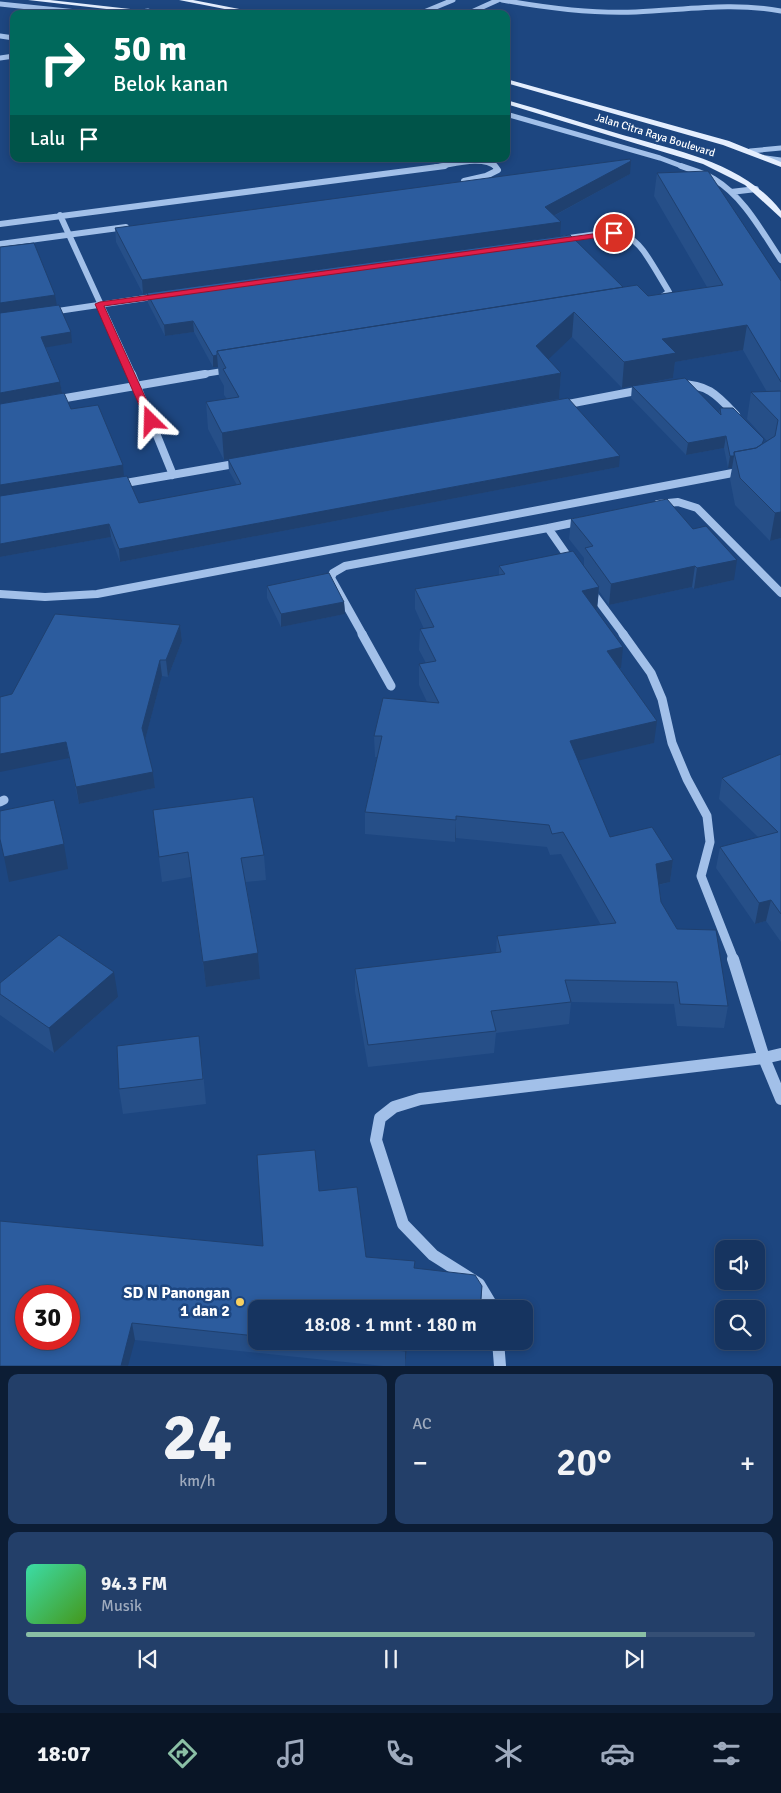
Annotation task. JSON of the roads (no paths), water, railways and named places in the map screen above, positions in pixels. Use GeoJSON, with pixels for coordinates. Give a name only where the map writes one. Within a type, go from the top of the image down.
{"type":"FeatureCollection","features":[{"type":"Feature","properties":{"kind":"main road"},"geometry":{"type":"LineString","coordinates":[[31,0],[137,10]]}},
{"type":"Feature","properties":{"kind":"main road"},"geometry":{"type":"LineString","coordinates":[[182,0],[239,10]]}},
{"type":"Feature","properties":{"kind":"main road","name":"Jalan Citra Raya Boulevard"},"geometry":{"type":"LineString","coordinates":[[510,82],[750,151],[781,165]]}},
{"type":"Feature","properties":{"kind":"main road","name":"Jalan Citra Raya Boulevard"},"geometry":{"type":"LineString","coordinates":[[510,103],[706,162],[738,176],[771,202],[781,216]]}},
{"type":"Feature","properties":{"kind":"street"},"geometry":{"type":"LineString","coordinates":[[10,5],[18,0]]}},
{"type":"Feature","properties":{"kind":"street"},"geometry":{"type":"LineString","coordinates":[[429,10],[453,0]]}},
{"type":"Feature","properties":{"kind":"street"},"geometry":{"type":"LineString","coordinates":[[476,10],[498,0]]}},
{"type":"Feature","properties":{"kind":"street"},"geometry":{"type":"LineString","coordinates":[[502,0],[551,8],[593,12],[638,12],[721,4],[742,4],[781,12]]}},
{"type":"Feature","properties":{"kind":"street"},"geometry":{"type":"LineString","coordinates":[[0,4],[58,10]]}},
{"type":"Feature","properties":{"kind":"street"},"geometry":{"type":"LineString","coordinates":[[510,115],[660,158],[713,178],[731,192],[751,215],[781,260]]}},
{"type":"Feature","properties":{"kind":"street"},"geometry":{"type":"LineString","coordinates":[[545,125],[560,118]]}},
{"type":"Feature","properties":{"kind":"street"},"geometry":{"type":"LineString","coordinates":[[750,151],[781,148]]}},
{"type":"Feature","properties":{"kind":"street"},"geometry":{"type":"LineString","coordinates":[[660,158],[674,152]]}},
{"type":"Feature","properties":{"kind":"street"},"geometry":{"type":"LineString","coordinates":[[766,158],[781,160]]}},
{"type":"Feature","properties":{"kind":"street"},"geometry":{"type":"LineString","coordinates":[[0,224],[475,162],[492,164],[498,170],[486,177],[452,183]]}},
{"type":"Feature","properties":{"kind":"street"},"geometry":{"type":"LineString","coordinates":[[731,192],[756,190]]}},
{"type":"Feature","properties":{"kind":"street"},"geometry":{"type":"LineString","coordinates":[[60,215],[137,385],[173,475]]}},
{"type":"Feature","properties":{"kind":"street"},"geometry":{"type":"LineString","coordinates":[[0,244],[128,226]]}},
{"type":"Feature","properties":{"kind":"street"},"geometry":{"type":"LineString","coordinates":[[555,240],[614,233],[623,234],[635,239],[642,247],[669,292],[663,298],[652,302]]}},
{"type":"Feature","properties":{"kind":"street"},"geometry":{"type":"LineString","coordinates":[[45,312],[169,295]]}},
{"type":"Feature","properties":{"kind":"street"},"geometry":{"type":"LineString","coordinates":[[49,401],[234,369]]}},
{"type":"Feature","properties":{"kind":"street"},"geometry":{"type":"LineString","coordinates":[[674,384],[694,383],[710,388],[742,422]]}},
{"type":"Feature","properties":{"kind":"street"},"geometry":{"type":"LineString","coordinates":[[556,406],[645,390]]}},
{"type":"Feature","properties":{"kind":"street"},"geometry":{"type":"LineString","coordinates":[[115,485],[251,461]]}},
{"type":"Feature","properties":{"kind":"street"},"geometry":{"type":"LineString","coordinates":[[0,594],[45,597],[97,594],[749,470]]}},
{"type":"Feature","properties":{"kind":"street"},"geometry":{"type":"LineString","coordinates":[[650,506],[677,502],[689,504],[697,508],[781,593]]}},
{"type":"Feature","properties":{"kind":"street"},"geometry":{"type":"LineString","coordinates":[[391,686],[331,578],[333,573],[345,566],[366,561],[594,518]]}},
{"type":"Feature","properties":{"kind":"street"},"geometry":{"type":"LineString","coordinates":[[548,528],[576,569]]}},
{"type":"Feature","properties":{"kind":"street"},"geometry":{"type":"LineString","coordinates":[[587,585],[650,673],[662,699],[672,743],[687,779],[707,816],[710,842],[702,876],[707,894],[740,973],[764,1058],[781,1099]]}},
{"type":"Feature","properties":{"kind":"street"},"geometry":{"type":"LineString","coordinates":[[489,1300],[479,1284],[433,1255],[404,1224],[376,1140],[380,1118],[394,1107],[420,1099],[764,1058],[781,1054]]}},
{"type":"Feature","properties":{"kind":"street"},"geometry":{"type":"LineString","coordinates":[[499,1350],[500,1366]]}},
{"type":"Feature","properties":{"kind":"place","name":"SD N Panongan 1 dan 2"},"geometry":{"type":"Point","coordinates":[240,1302]}}]}
